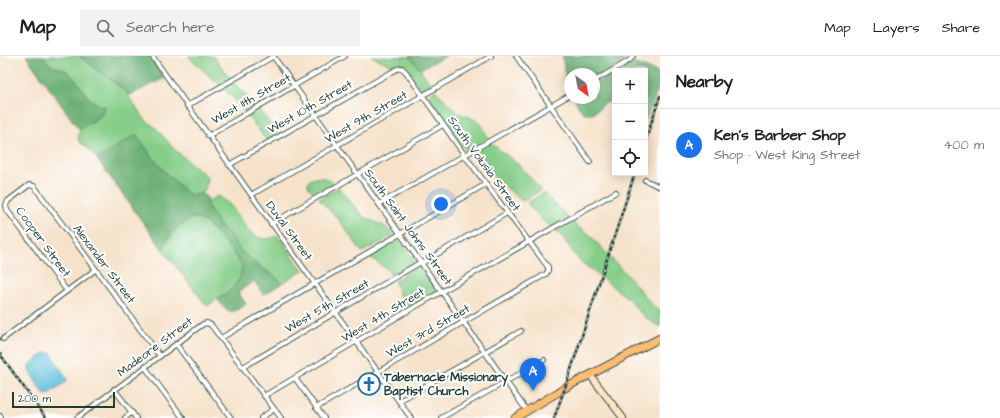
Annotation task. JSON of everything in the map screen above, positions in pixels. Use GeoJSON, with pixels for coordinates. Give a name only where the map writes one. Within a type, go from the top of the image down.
{"type":"FeatureCollection","features":[{"type":"Feature","properties":{"kind":"main road"},"geometry":{"type":"LineString","coordinates":[[514,418],[660,338]]}},
{"type":"Feature","properties":{"kind":"main road"},"geometry":{"type":"LineString","coordinates":[[590,375],[623,418]]}},
{"type":"Feature","properties":{"kind":"street","name":"Duval Street"},"geometry":{"type":"LineString","coordinates":[[152,56],[411,418]]}},
{"type":"Feature","properties":{"kind":"street"},"geometry":{"type":"LineString","coordinates":[[187,106],[274,56]]}},
{"type":"Feature","properties":{"kind":"street","name":"South Saint Johns Street"},"geometry":{"type":"LineString","coordinates":[[274,56],[527,411]]}},
{"type":"Feature","properties":{"kind":"street","name":"West 11th Street"},"geometry":{"type":"LineString","coordinates":[[208,136],[345,56]]}},
{"type":"Feature","properties":{"kind":"street","name":"West 9th Street"},"geometry":{"type":"LineString","coordinates":[[251,195],[491,56]]}},
{"type":"Feature","properties":{"kind":"street"},"geometry":{"type":"LineString","coordinates":[[516,56],[590,162]]}},
{"type":"Feature","properties":{"kind":"street"},"geometry":{"type":"LineString","coordinates":[[600,78],[630,60],[633,56]]}},
{"type":"Feature","properties":{"kind":"street","name":"South Volusia Street"},"geometry":{"type":"LineString","coordinates":[[402,68],[548,268],[548,271]]}},
{"type":"Feature","properties":{"kind":"street","name":"West 10th Street"},"geometry":{"type":"LineString","coordinates":[[229,165],[397,69],[402,68]]}},
{"type":"Feature","properties":{"kind":"street"},"geometry":{"type":"LineString","coordinates":[[379,204],[564,97]]}},
{"type":"Feature","properties":{"kind":"street"},"geometry":{"type":"LineString","coordinates":[[271,224],[443,125]]}},
{"type":"Feature","properties":{"kind":"street"},"geometry":{"type":"LineString","coordinates":[[645,180],[660,187]]}},
{"type":"Feature","properties":{"kind":"street"},"geometry":{"type":"LineString","coordinates":[[280,418],[221,338],[486,184]]}},
{"type":"Feature","properties":{"kind":"street","name":"Cooper Street"},"geometry":{"type":"LineString","coordinates":[[33,185],[27,185],[9,199],[7,210],[67,291]]}},
{"type":"Feature","properties":{"kind":"street","name":"Alexander Street"},"geometry":{"type":"LineString","coordinates":[[33,185],[160,356]]}},
{"type":"Feature","properties":{"kind":"street","name":"West 4th Street"},"geometry":{"type":"LineString","coordinates":[[264,396],[442,291],[616,192]]}},
{"type":"Feature","properties":{"kind":"street","name":"West 5th Street"},"geometry":{"type":"LineString","coordinates":[[243,367],[507,213]]}},
{"type":"Feature","properties":{"kind":"street"},"geometry":{"type":"LineString","coordinates":[[3,339],[95,270]]}},
{"type":"Feature","properties":{"kind":"street","name":"West 3rd Street"},"geometry":{"type":"LineString","coordinates":[[316,408],[377,371],[546,274],[548,271]]}},
{"type":"Feature","properties":{"kind":"street","name":"Madeore Street"},"geometry":{"type":"LineString","coordinates":[[77,418],[203,324],[207,323],[211,325],[221,338]]}},
{"type":"Feature","properties":{"kind":"street"},"geometry":{"type":"LineString","coordinates":[[399,401],[521,331]]}},
{"type":"Feature","properties":{"kind":"street"},"geometry":{"type":"LineString","coordinates":[[176,344],[231,418]]}},
{"type":"Feature","properties":{"kind":"street"},"geometry":{"type":"LineString","coordinates":[[441,418],[544,360]]}},
{"type":"Feature","properties":{"kind":"street"},"geometry":{"type":"LineString","coordinates":[[145,367],[183,418]]}},
{"type":"Feature","properties":{"kind":"street"},"geometry":{"type":"LineString","coordinates":[[295,378],[324,418]]}},
{"type":"Feature","properties":{"kind":"street"},"geometry":{"type":"LineString","coordinates":[[114,389],[136,418]]}},
{"type":"Feature","properties":{"kind":"street"},"geometry":{"type":"LineString","coordinates":[[261,418],[274,409]]}},
{"type":"Feature","properties":{"kind":"street"},"geometry":{"type":"LineString","coordinates":[[125,418],[132,412]]}},
{"type":"Feature","properties":{"kind":"green space"},"geometry":{"type":"Polygon","coordinates":[[[26,56],[43,56],[52,66],[64,70],[71,75],[90,99],[99,105],[105,106],[101,116],[82,127],[80,130],[26,56]]]}},
{"type":"Feature","properties":{"kind":"green space"},"geometry":{"type":"Polygon","coordinates":[[[43,56],[79,56],[128,93],[128,96],[146,121],[156,128],[176,151],[204,174],[207,178],[205,190],[198,195],[188,194],[152,157],[137,135],[97,159],[86,146],[79,142],[78,135],[82,127],[95,120],[101,106],[90,100],[79,84],[67,71],[50,65],[43,56]]]}},
{"type":"Feature","properties":{"kind":"green space"},"geometry":{"type":"Polygon","coordinates":[[[79,56],[150,56],[165,78],[128,96],[128,93],[79,56]]]}},
{"type":"Feature","properties":{"kind":"green space"},"geometry":{"type":"Polygon","coordinates":[[[188,56],[213,56],[231,79],[219,85],[188,56]]]}},
{"type":"Feature","properties":{"kind":"green space"},"geometry":{"type":"Polygon","coordinates":[[[371,56],[411,57],[433,87],[423,93],[405,68],[401,66],[396,67],[371,56]]]}},
{"type":"Feature","properties":{"kind":"green space"},"geometry":{"type":"Polygon","coordinates":[[[409,56],[446,56],[420,69],[409,56]]]}},
{"type":"Feature","properties":{"kind":"green space"},"geometry":{"type":"Polygon","coordinates":[[[562,56],[611,56],[626,60],[600,75],[600,68],[564,69],[562,56]]]}},
{"type":"Feature","properties":{"kind":"green space"},"geometry":{"type":"Polygon","coordinates":[[[631,62],[647,68],[622,68],[631,62]]]}},
{"type":"Feature","properties":{"kind":"green space"},"geometry":{"type":"Polygon","coordinates":[[[648,68],[660,73],[660,79],[653,103],[648,114],[648,68]]]}},
{"type":"Feature","properties":{"kind":"green space"},"geometry":{"type":"Polygon","coordinates":[[[612,74],[612,102],[605,103],[593,114],[585,114],[577,104],[600,104],[600,81],[612,74]]]}},
{"type":"Feature","properties":{"kind":"green space"},"geometry":{"type":"Polygon","coordinates":[[[233,82],[256,106],[244,112],[235,100],[222,88],[233,82]]]}},
{"type":"Feature","properties":{"kind":"green space"},"geometry":{"type":"Polygon","coordinates":[[[435,90],[458,113],[481,123],[488,138],[467,150],[458,142],[425,97],[435,90]]]}},
{"type":"Feature","properties":{"kind":"green space"},"geometry":{"type":"Polygon","coordinates":[[[258,109],[279,134],[267,141],[247,115],[258,109]]]}},
{"type":"Feature","properties":{"kind":"green space"},"geometry":{"type":"Polygon","coordinates":[[[137,135],[152,157],[165,172],[188,194],[198,195],[202,192],[209,201],[207,206],[220,226],[229,234],[239,249],[256,264],[282,283],[264,295],[254,281],[238,292],[246,304],[237,310],[230,311],[224,308],[218,300],[230,291],[240,278],[242,266],[233,252],[204,221],[194,217],[183,223],[171,234],[163,250],[97,159],[137,135]]]}},
{"type":"Feature","properties":{"kind":"green space"},"geometry":{"type":"Polygon","coordinates":[[[490,142],[521,167],[541,190],[523,201],[486,170],[470,153],[490,142]]]}},
{"type":"Feature","properties":{"kind":"green space"},"geometry":{"type":"Polygon","coordinates":[[[321,177],[328,179],[335,185],[316,196],[308,186],[308,182],[311,179],[321,177]]]}},
{"type":"Feature","properties":{"kind":"green space"},"geometry":{"type":"Polygon","coordinates":[[[339,187],[364,217],[386,227],[394,235],[362,252],[339,220],[319,199],[339,187]]]}},
{"type":"Feature","properties":{"kind":"green space"},"geometry":{"type":"Polygon","coordinates":[[[544,193],[568,217],[551,227],[544,222],[527,203],[544,193]]]}},
{"type":"Feature","properties":{"kind":"green space"},"geometry":{"type":"Polygon","coordinates":[[[218,196],[231,206],[246,227],[258,237],[266,239],[278,236],[303,270],[282,283],[256,264],[239,249],[229,234],[220,226],[207,206],[209,201],[218,196]]]}},
{"type":"Feature","properties":{"kind":"green space"},"geometry":{"type":"Polygon","coordinates":[[[194,217],[204,221],[221,238],[242,266],[240,278],[230,291],[207,306],[163,250],[171,234],[183,223],[194,217]]]}},
{"type":"Feature","properties":{"kind":"green space"},"geometry":{"type":"Polygon","coordinates":[[[571,220],[578,227],[589,234],[655,308],[660,311],[660,327],[643,316],[629,299],[580,261],[562,236],[555,229],[571,220]]]}},
{"type":"Feature","properties":{"kind":"green space"},"geometry":{"type":"Polygon","coordinates":[[[396,238],[416,262],[392,277],[388,270],[367,255],[396,238]]]}},
{"type":"Feature","properties":{"kind":"green space"},"geometry":{"type":"Polygon","coordinates":[[[419,265],[437,291],[407,309],[394,281],[419,265]]]}},
{"type":"Feature","properties":{"kind":"water"},"geometry":{"type":"Polygon","coordinates":[[[45,353],[51,353],[67,379],[66,382],[48,394],[42,392],[29,371],[29,365],[45,353]]]}},
{"type":"Feature","properties":{"kind":"railway"},"geometry":{"type":"LineString","coordinates":[[646,140],[660,96]]}},
{"type":"Feature","properties":{"kind":"railway"},"geometry":{"type":"LineString","coordinates":[[554,418],[634,176]]}},
{"type":"Feature","properties":{"kind":"railway"},"geometry":{"type":"LineString","coordinates":[[0,354],[46,418]]}},
{"type":"Feature","properties":{"kind":"place","name":"Tabernacle Missionary Baptist Church"},"geometry":{"type":"Point","coordinates":[369,384]}},
{"type":"Feature","properties":{"kind":"place","name":"Ken's Barber Shop"},"geometry":{"type":"Point","coordinates":[533,391]}}]}
